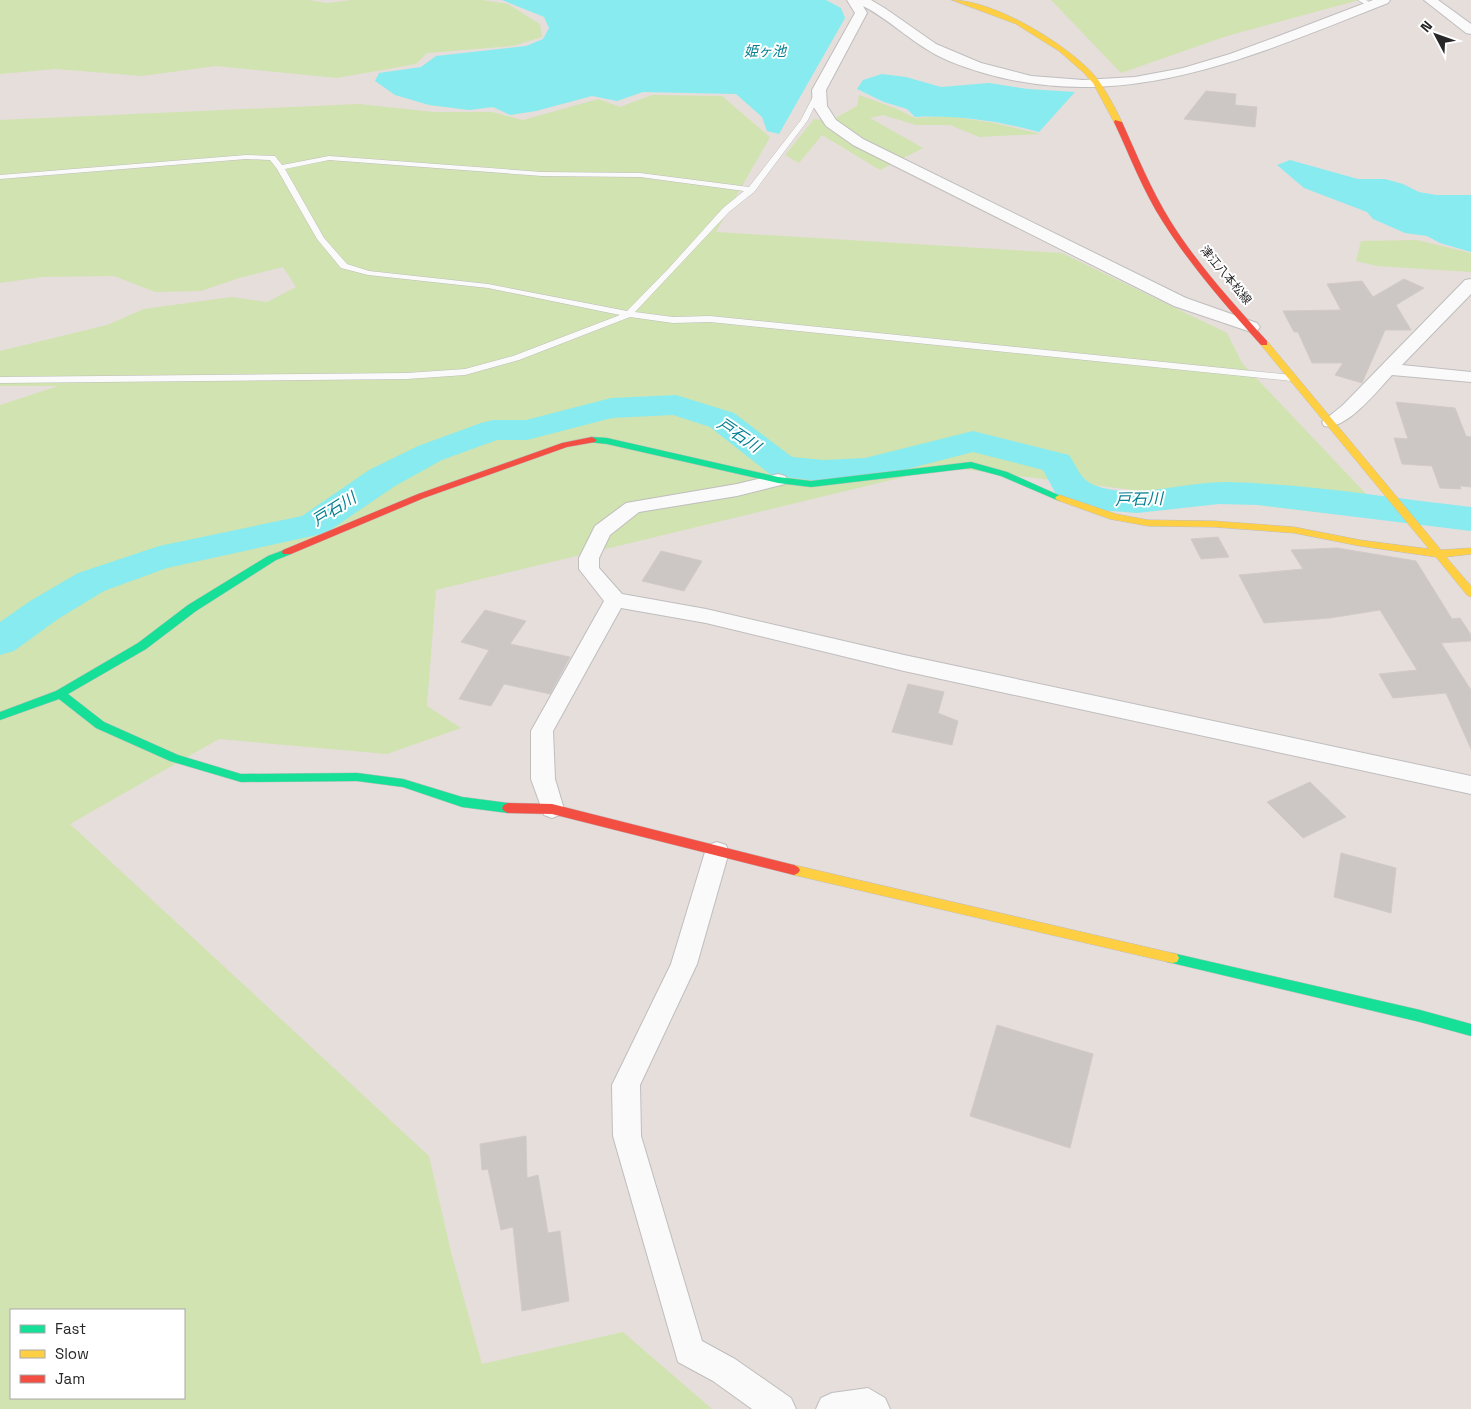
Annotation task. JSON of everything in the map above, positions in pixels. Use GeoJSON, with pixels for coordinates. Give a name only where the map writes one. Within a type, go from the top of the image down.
{"type":"FeatureCollection","features":[{"type":"Feature","properties":{"kind":"street"},"geometry":{"type":"LineString","coordinates":[[853,0],[861,13],[819,90],[820,106],[830,121],[858,142],[1180,302],[1251,327]]}},
{"type":"Feature","properties":{"kind":"street"},"geometry":{"type":"LineString","coordinates":[[858,0],[868,3],[918,39],[942,52],[977,66],[1042,82],[1097,85],[1130,83],[1170,76],[1263,48],[1365,3],[1384,0]]}},
{"type":"Feature","properties":{"kind":"street","name":"津江八本松線"},"geometry":{"type":"LineString","coordinates":[[955,0],[998,14],[1033,30],[1090,75],[1109,102],[1151,193],[1174,233],[1203,272],[1331,422],[1389,496],[1471,593]]}},
{"type":"Feature","properties":{"kind":"street"},"geometry":{"type":"LineString","coordinates":[[1430,0],[1471,30]]}},
{"type":"Feature","properties":{"kind":"street"},"geometry":{"type":"LineString","coordinates":[[1331,422],[1349,409],[1390,369],[1471,284]]}},
{"type":"Feature","properties":{"kind":"street"},"geometry":{"type":"LineString","coordinates":[[1390,369],[1471,377]]}},
{"type":"Feature","properties":{"kind":"street"},"geometry":{"type":"LineString","coordinates":[[0,716],[60,694],[142,646],[192,608],[272,558],[421,496],[565,445],[587,440],[607,441],[778,480],[811,484],[971,465],[1004,474],[1114,518],[1148,523],[1214,524],[1294,530],[1438,554],[1471,551]]}},
{"type":"Feature","properties":{"kind":"street"},"geometry":{"type":"LineString","coordinates":[[778,480],[737,490],[633,508],[602,531],[589,558],[589,569],[616,600],[706,616],[904,663],[1471,785]]}},
{"type":"Feature","properties":{"kind":"street"},"geometry":{"type":"LineString","coordinates":[[552,809],[543,779],[542,731],[616,600]]}},
{"type":"Feature","properties":{"kind":"street"},"geometry":{"type":"LineString","coordinates":[[60,694],[100,725],[174,758],[241,778],[357,778],[403,784],[462,802],[511,808],[552,809],[717,852],[1471,1030]]}},
{"type":"Feature","properties":{"kind":"street"},"geometry":{"type":"LineString","coordinates":[[717,852],[684,964],[626,1085],[627,1136],[690,1351],[724,1370],[780,1409]]}},
{"type":"Feature","properties":{"kind":"street"},"geometry":{"type":"LineString","coordinates":[[832,1409],[868,1404],[874,1409]]}},
{"type":"Feature","properties":{"kind":"lane"},"geometry":{"type":"LineString","coordinates":[[0,380],[407,376],[465,372],[516,358],[629,314],[726,210],[751,190],[804,120],[819,90]]}},
{"type":"Feature","properties":{"kind":"lane"},"geometry":{"type":"LineString","coordinates":[[0,177],[246,157],[272,158],[280,168],[321,239],[344,266],[368,273],[488,286],[629,314],[673,320],[710,319],[1292,378]]}},
{"type":"Feature","properties":{"kind":"lane"},"geometry":{"type":"LineString","coordinates":[[280,168],[329,158],[533,174],[640,176],[751,190]]}},
{"type":"Feature","properties":{"kind":"green space"},"geometry":{"type":"Polygon","coordinates":[[[0,0],[308,0],[327,3],[352,0],[482,0],[508,4],[540,24],[542,37],[513,46],[427,53],[416,64],[337,78],[216,66],[142,76],[56,69],[0,74],[0,0]]]}},
{"type":"Feature","properties":{"kind":"green space"},"geometry":{"type":"Polygon","coordinates":[[[1051,0],[1359,0],[1227,36],[1121,73],[1051,0]]]}},
{"type":"Feature","properties":{"kind":"green space"},"geometry":{"type":"Polygon","coordinates":[[[652,95],[722,96],[770,137],[716,232],[1062,253],[1227,333],[1242,363],[1388,517],[1315,512],[945,467],[436,590],[427,706],[461,728],[387,754],[219,739],[70,824],[429,1156],[451,1252],[482,1364],[623,1332],[712,1409],[0,1409],[0,405],[58,386],[0,386],[0,351],[107,325],[144,309],[231,297],[267,302],[296,287],[283,267],[239,278],[201,291],[155,292],[114,276],[42,277],[0,283],[0,120],[359,104],[434,112],[492,112],[523,120],[598,99],[620,107],[652,95]]]}},
{"type":"Feature","properties":{"kind":"green space"},"geometry":{"type":"Polygon","coordinates":[[[859,95],[915,118],[950,116],[994,123],[1041,134],[979,137],[950,125],[916,125],[883,115],[870,118],[923,148],[880,170],[822,135],[799,163],[785,155],[814,119],[830,121],[857,106],[859,95]]]}},
{"type":"Feature","properties":{"kind":"green space"},"geometry":{"type":"Polygon","coordinates":[[[1417,240],[1471,253],[1471,272],[1377,266],[1356,261],[1361,241],[1417,240]]]}},
{"type":"Feature","properties":{"kind":"water","name":"姫ヶ池"},"geometry":{"type":"Polygon","coordinates":[[[502,0],[826,0],[841,8],[845,18],[779,134],[767,131],[762,117],[736,94],[643,92],[617,101],[592,96],[536,111],[510,115],[493,107],[469,110],[429,105],[395,95],[375,81],[379,73],[421,67],[436,56],[526,46],[543,39],[549,28],[544,17],[502,0]]]}},
{"type":"Feature","properties":{"kind":"water"},"geometry":{"type":"Polygon","coordinates":[[[882,74],[906,77],[941,87],[989,83],[1028,89],[1075,92],[1039,132],[978,120],[947,117],[915,117],[907,109],[884,102],[857,89],[863,80],[882,74]]]}},
{"type":"Feature","properties":{"kind":"water"},"geometry":{"type":"Polygon","coordinates":[[[1290,160],[1358,179],[1385,179],[1403,184],[1419,192],[1436,195],[1471,195],[1471,252],[1440,243],[1427,236],[1405,233],[1373,219],[1367,212],[1304,188],[1277,165],[1290,160]]]}},
{"type":"Feature","properties":{"kind":"building"},"geometry":{"type":"Polygon","coordinates":[[[1206,91],[1236,94],[1235,105],[1257,107],[1255,127],[1184,119],[1206,91]]]}},
{"type":"Feature","properties":{"kind":"building"},"geometry":{"type":"Polygon","coordinates":[[[1404,279],[1424,288],[1396,305],[1411,330],[1385,330],[1362,383],[1335,375],[1343,363],[1312,363],[1298,332],[1294,332],[1283,311],[1341,310],[1327,284],[1362,281],[1373,297],[1404,279]]]}},
{"type":"Feature","properties":{"kind":"building"},"geometry":{"type":"Polygon","coordinates":[[[1396,402],[1455,408],[1466,436],[1471,437],[1471,487],[1460,486],[1461,489],[1440,488],[1432,466],[1402,464],[1394,438],[1408,439],[1396,402]]]}},
{"type":"Feature","properties":{"kind":"building"},"geometry":{"type":"Polygon","coordinates":[[[1218,537],[1229,557],[1201,559],[1191,539],[1218,537]]]}},
{"type":"Feature","properties":{"kind":"building"},"geometry":{"type":"Polygon","coordinates":[[[1337,548],[1416,561],[1452,619],[1460,618],[1471,635],[1471,641],[1441,643],[1471,690],[1471,749],[1446,693],[1393,698],[1379,674],[1417,670],[1380,610],[1330,618],[1264,623],[1239,575],[1303,569],[1291,550],[1337,548]]]}},
{"type":"Feature","properties":{"kind":"building"},"geometry":{"type":"Polygon","coordinates":[[[661,551],[702,561],[684,591],[642,581],[661,551]]]}},
{"type":"Feature","properties":{"kind":"building"},"geometry":{"type":"Polygon","coordinates":[[[485,610],[526,621],[510,644],[570,657],[550,694],[504,684],[491,706],[459,699],[489,650],[461,642],[485,610]]]}},
{"type":"Feature","properties":{"kind":"building"},"geometry":{"type":"Polygon","coordinates":[[[908,684],[944,692],[938,713],[958,721],[952,745],[892,732],[908,684]]]}},
{"type":"Feature","properties":{"kind":"building"},"geometry":{"type":"Polygon","coordinates":[[[1310,782],[1346,817],[1303,838],[1267,802],[1310,782]]]}},
{"type":"Feature","properties":{"kind":"building"},"geometry":{"type":"Polygon","coordinates":[[[1341,853],[1396,868],[1391,913],[1334,897],[1341,853]]]}},
{"type":"Feature","properties":{"kind":"building"},"geometry":{"type":"Polygon","coordinates":[[[997,1025],[1093,1054],[1070,1148],[970,1116],[997,1025]]]}},
{"type":"Feature","properties":{"kind":"building"},"geometry":{"type":"Polygon","coordinates":[[[526,1136],[527,1178],[538,1175],[548,1233],[560,1231],[569,1301],[522,1311],[513,1227],[501,1230],[488,1169],[482,1170],[480,1144],[526,1136]]]}},
{"type":"Feature","properties":{"kind":"waterway","name":"戸石川"},"geometry":{"type":"LineString","coordinates":[[0,641],[44,610],[91,582],[159,558],[313,525],[382,478],[430,453],[493,430],[527,430],[611,408],[676,405],[722,420],[783,467],[824,471],[865,469],[973,441],[1057,463],[1070,488],[1099,499],[1137,502],[1219,493],[1258,494],[1471,519]]}},
{"type":"Feature","properties":{"kind":"traffic: fast"},"geometry":{"type":"LineString","coordinates":[[592,440],[607,441],[778,480],[811,484],[971,465],[1004,474],[1060,498]]}},
{"type":"Feature","properties":{"kind":"traffic: fast"},"geometry":{"type":"LineString","coordinates":[[0,716],[60,694],[142,646],[192,608],[272,558],[287,552]]}},
{"type":"Feature","properties":{"kind":"traffic: fast"},"geometry":{"type":"LineString","coordinates":[[60,694],[100,725],[174,758],[241,778],[357,777],[403,783],[462,802],[508,808]]}},
{"type":"Feature","properties":{"kind":"traffic: fast"},"geometry":{"type":"LineString","coordinates":[[1172,958],[1420,1016],[1471,1030]]}},
{"type":"Feature","properties":{"kind":"traffic: slow"},"geometry":{"type":"LineString","coordinates":[[955,0],[1019,23],[1061,50],[1079,64],[1095,81],[1118,122]]}},
{"type":"Feature","properties":{"kind":"traffic: slow"},"geometry":{"type":"LineString","coordinates":[[1264,343],[1471,593]]}},
{"type":"Feature","properties":{"kind":"traffic: slow"},"geometry":{"type":"LineString","coordinates":[[1060,498],[1114,517],[1148,523],[1214,524],[1294,530],[1360,543],[1438,554],[1471,551]]}},
{"type":"Feature","properties":{"kind":"traffic: slow"},"geometry":{"type":"LineString","coordinates":[[794,870],[1172,958]]}},
{"type":"Feature","properties":{"kind":"traffic: jam"},"geometry":{"type":"LineString","coordinates":[[1118,122],[1144,180],[1166,221],[1207,276],[1264,343]]}},
{"type":"Feature","properties":{"kind":"traffic: jam"},"geometry":{"type":"LineString","coordinates":[[287,552],[421,496],[565,445],[592,440]]}},
{"type":"Feature","properties":{"kind":"traffic: jam"},"geometry":{"type":"LineString","coordinates":[[508,808],[552,809],[794,870]]}}]}
